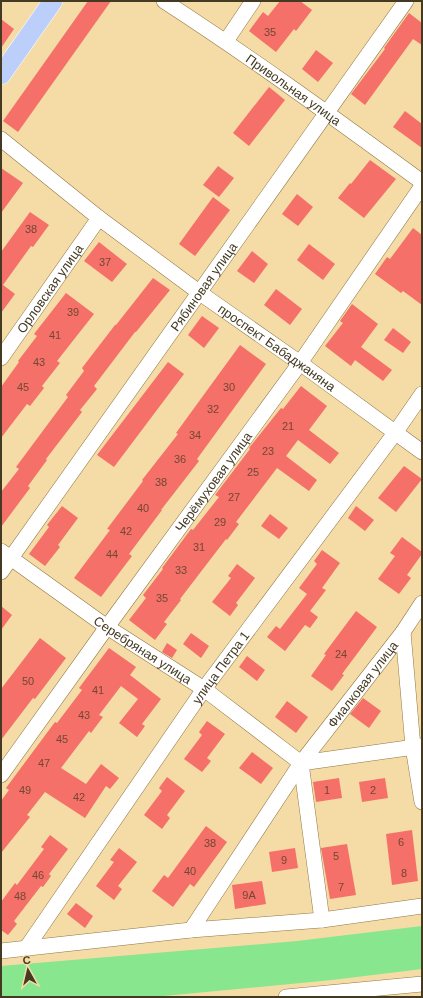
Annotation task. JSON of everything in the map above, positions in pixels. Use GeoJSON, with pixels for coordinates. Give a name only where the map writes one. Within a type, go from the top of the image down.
{"type":"FeatureCollection","features":[{"type":"Feature","properties":{"kind":"main road"},"geometry":{"type":"LineString","coordinates":[[1,75],[53,1]]}},
{"type":"Feature","properties":{"kind":"street","name":"Привольная улица"},"geometry":{"type":"LineString","coordinates":[[164,1],[226,41],[422,182]]}},
{"type":"Feature","properties":{"kind":"street"},"geometry":{"type":"LineString","coordinates":[[226,41],[253,1]]}},
{"type":"Feature","properties":{"kind":"street","name":"Рябиновая улица"},"geometry":{"type":"LineString","coordinates":[[1,572],[6,555],[200,293],[406,1]]}},
{"type":"Feature","properties":{"kind":"street","name":"проспект Бабаджаняна"},"geometry":{"type":"LineString","coordinates":[[1,139],[99,218],[200,293],[300,363],[422,452]]}},
{"type":"Feature","properties":{"kind":"street","name":"Черёмуховая улица"},"geometry":{"type":"LineString","coordinates":[[1,775],[300,363],[422,186]]}},
{"type":"Feature","properties":{"kind":"street","name":"Орловская улица"},"geometry":{"type":"LineString","coordinates":[[1,358],[99,218]]}},
{"type":"Feature","properties":{"kind":"street","name":"улица Петра 1"},"geometry":{"type":"LineString","coordinates":[[27,947],[204,689],[395,433],[422,394]]}},
{"type":"Feature","properties":{"kind":"street","name":"Серебряная улица"},"geometry":{"type":"LineString","coordinates":[[6,555],[107,627],[204,689],[301,763]]}},
{"type":"Feature","properties":{"kind":"street","name":"Фиалковая улица"},"geometry":{"type":"LineString","coordinates":[[191,930],[301,763],[403,632],[422,603]]}},
{"type":"Feature","properties":{"kind":"street"},"geometry":{"type":"LineString","coordinates":[[403,632],[417,746],[422,802]]}},
{"type":"Feature","properties":{"kind":"street"},"geometry":{"type":"LineString","coordinates":[[322,920],[301,763],[417,746]]}},
{"type":"Feature","properties":{"kind":"street"},"geometry":{"type":"LineString","coordinates":[[1,950],[191,930],[322,920],[422,906]]}},
{"type":"Feature","properties":{"kind":"street"},"geometry":{"type":"LineString","coordinates":[[286,997],[422,984]]}},
{"type":"Feature","properties":{"kind":"green space"},"geometry":{"type":"Polygon","coordinates":[[[422,926],[422,969],[332,980],[153,997],[1,997],[1,966],[297,941],[422,926]]]}},
{"type":"Feature","properties":{"kind":"building"},"geometry":{"type":"Polygon","coordinates":[[[88,1],[111,1],[18,132],[3,121],[88,1]]]}},
{"type":"Feature","properties":{"kind":"building"},"geometry":{"type":"Polygon","coordinates":[[[280,1],[300,1],[312,10],[296,31],[294,29],[276,52],[249,31],[263,12],[268,16],[280,1]]]}},
{"type":"Feature","properties":{"kind":"building"},"geometry":{"type":"Polygon","coordinates":[[[409,13],[422,23],[422,45],[413,39],[365,105],[351,94],[385,49],[384,48],[409,13]]]}},
{"type":"Feature","properties":{"kind":"building"},"geometry":{"type":"Polygon","coordinates":[[[1,19],[14,29],[1,48],[1,19]]]}},
{"type":"Feature","properties":{"kind":"building"},"geometry":{"type":"Polygon","coordinates":[[[316,50],[333,63],[318,82],[302,69],[316,50]]]}},
{"type":"Feature","properties":{"kind":"building"},"geometry":{"type":"Polygon","coordinates":[[[269,87],[285,100],[249,146],[233,133],[269,87]]]}},
{"type":"Feature","properties":{"kind":"building"},"geometry":{"type":"Polygon","coordinates":[[[405,111],[422,124],[422,148],[393,127],[405,111]]]}},
{"type":"Feature","properties":{"kind":"building"},"geometry":{"type":"Polygon","coordinates":[[[370,160],[396,179],[364,218],[338,198],[370,160]]]}},
{"type":"Feature","properties":{"kind":"building"},"geometry":{"type":"Polygon","coordinates":[[[218,166],[234,178],[219,197],[203,185],[218,166]]]}},
{"type":"Feature","properties":{"kind":"building"},"geometry":{"type":"Polygon","coordinates":[[[1,168],[23,183],[1,213],[1,168]]]}},
{"type":"Feature","properties":{"kind":"building"},"geometry":{"type":"Polygon","coordinates":[[[297,194],[313,207],[298,226],[282,214],[297,194]]]}},
{"type":"Feature","properties":{"kind":"building"},"geometry":{"type":"Polygon","coordinates":[[[213,197],[230,210],[195,256],[179,244],[213,197]]]}},
{"type":"Feature","properties":{"kind":"building"},"geometry":{"type":"Polygon","coordinates":[[[30,212],[49,225],[33,247],[31,246],[3,285],[15,294],[1,313],[1,252],[30,212]]]}},
{"type":"Feature","properties":{"kind":"building"},"geometry":{"type":"Polygon","coordinates":[[[413,228],[422,235],[422,305],[403,291],[401,293],[375,274],[387,257],[390,259],[413,228]]]}},
{"type":"Feature","properties":{"kind":"building"},"geometry":{"type":"Polygon","coordinates":[[[99,242],[127,264],[112,282],[84,261],[99,242]]]}},
{"type":"Feature","properties":{"kind":"building"},"geometry":{"type":"Polygon","coordinates":[[[309,244],[335,264],[323,280],[297,260],[309,244]]]}},
{"type":"Feature","properties":{"kind":"building"},"geometry":{"type":"Polygon","coordinates":[[[252,251],[268,264],[254,283],[237,271],[252,251]]]}},
{"type":"Feature","properties":{"kind":"building"},"geometry":{"type":"Polygon","coordinates":[[[153,278],[170,290],[135,332],[94,386],[97,389],[80,410],[82,412],[46,459],[47,460],[28,486],[30,488],[1,527],[1,492],[19,469],[16,467],[68,397],[66,395],[84,371],[82,368],[153,278]]]}},
{"type":"Feature","properties":{"kind":"building"},"geometry":{"type":"Polygon","coordinates":[[[276,289],[302,309],[290,325],[264,305],[276,289]]]}},
{"type":"Feature","properties":{"kind":"building"},"geometry":{"type":"Polygon","coordinates":[[[66,293],[94,314],[57,361],[60,363],[42,386],[44,388],[30,406],[27,404],[1,438],[1,387],[37,336],[34,334],[66,293]]]}},
{"type":"Feature","properties":{"kind":"building"},"geometry":{"type":"Polygon","coordinates":[[[352,304],[378,324],[361,347],[392,370],[383,381],[355,360],[351,366],[325,346],[343,323],[340,321],[352,304]]]}},
{"type":"Feature","properties":{"kind":"building"},"geometry":{"type":"Polygon","coordinates":[[[202,316],[219,328],[204,348],[188,335],[202,316]]]}},
{"type":"Feature","properties":{"kind":"building"},"geometry":{"type":"Polygon","coordinates":[[[393,328],[411,342],[403,353],[384,340],[393,328]]]}},
{"type":"Feature","properties":{"kind":"building"},"geometry":{"type":"Polygon","coordinates":[[[240,345],[266,364],[197,459],[199,461],[129,554],[132,556],[101,597],[74,578],[110,530],[107,529],[143,481],[142,480],[178,434],[176,433],[240,345]]]}},
{"type":"Feature","properties":{"kind":"building"},"geometry":{"type":"Polygon","coordinates":[[[168,362],[184,374],[114,467],[97,455],[168,362]]]}},
{"type":"Feature","properties":{"kind":"building"},"geometry":{"type":"Polygon","coordinates":[[[301,386],[327,406],[309,430],[339,453],[330,464],[298,440],[286,456],[317,480],[309,491],[277,468],[236,522],[239,524],[180,599],[181,600],[164,622],[167,624],[155,640],[129,620],[146,598],[143,595],[191,529],[193,530],[219,497],[215,495],[250,449],[249,448],[301,386]]]}},
{"type":"Feature","properties":{"kind":"building"},"geometry":{"type":"Polygon","coordinates":[[[404,466],[422,479],[396,512],[378,498],[404,466]]]}},
{"type":"Feature","properties":{"kind":"building"},"geometry":{"type":"Polygon","coordinates":[[[62,506],[78,518],[58,545],[60,547],[45,566],[29,554],[49,527],[47,525],[62,506]]]}},
{"type":"Feature","properties":{"kind":"building"},"geometry":{"type":"Polygon","coordinates":[[[356,506],[374,520],[365,531],[348,518],[356,506]]]}},
{"type":"Feature","properties":{"kind":"building"},"geometry":{"type":"Polygon","coordinates":[[[270,514],[288,528],[279,539],[261,526],[270,514]]]}},
{"type":"Feature","properties":{"kind":"building"},"geometry":{"type":"Polygon","coordinates":[[[402,537],[422,552],[422,554],[407,575],[411,578],[399,594],[378,579],[395,556],[390,553],[402,537]]]}},
{"type":"Feature","properties":{"kind":"building"},"geometry":{"type":"Polygon","coordinates":[[[322,550],[340,563],[322,588],[326,590],[310,611],[318,617],[310,628],[305,625],[285,651],[267,637],[276,626],[280,629],[307,594],[299,588],[317,564],[314,561],[322,550]]]}},
{"type":"Feature","properties":{"kind":"building"},"geometry":{"type":"Polygon","coordinates":[[[237,564],[255,578],[236,603],[238,605],[230,616],[212,602],[231,578],[228,576],[237,564]]]}},
{"type":"Feature","properties":{"kind":"building"},"geometry":{"type":"Polygon","coordinates":[[[1,606],[12,615],[1,630],[1,606]]]}},
{"type":"Feature","properties":{"kind":"building"},"geometry":{"type":"Polygon","coordinates":[[[356,611],[377,627],[342,674],[344,675],[332,691],[311,676],[326,655],[324,654],[356,611]]]}},
{"type":"Feature","properties":{"kind":"building"},"geometry":{"type":"Polygon","coordinates":[[[191,633],[209,646],[201,658],[183,644],[191,633]]]}},
{"type":"Feature","properties":{"kind":"building"},"geometry":{"type":"Polygon","coordinates":[[[40,638],[66,658],[1,740],[1,689],[40,638]]]}},
{"type":"Feature","properties":{"kind":"building"},"geometry":{"type":"Polygon","coordinates":[[[167,643],[177,650],[172,658],[162,652],[167,643]]]}},
{"type":"Feature","properties":{"kind":"building"},"geometry":{"type":"Polygon","coordinates":[[[109,648],[136,667],[130,675],[161,699],[142,724],[145,726],[137,737],[119,723],[138,699],[121,686],[99,715],[103,717],[91,733],[89,731],[61,768],[86,784],[101,764],[119,778],[110,789],[106,786],[85,818],[45,792],[27,815],[30,817],[1,853],[1,801],[9,790],[6,788],[55,722],[57,723],[82,690],[79,688],[109,648]]]}},
{"type":"Feature","properties":{"kind":"building"},"geometry":{"type":"Polygon","coordinates":[[[247,656],[265,670],[257,681],[239,667],[247,656]]]}},
{"type":"Feature","properties":{"kind":"building"},"geometry":{"type":"Polygon","coordinates":[[[363,698],[381,711],[369,728],[350,714],[363,698]]]}},
{"type":"Feature","properties":{"kind":"building"},"geometry":{"type":"Polygon","coordinates":[[[287,701],[308,717],[296,733],[275,717],[287,701]]]}},
{"type":"Feature","properties":{"kind":"building"},"geometry":{"type":"Polygon","coordinates":[[[207,721],[225,734],[207,758],[211,761],[202,772],[184,759],[202,735],[199,732],[207,721]]]}},
{"type":"Feature","properties":{"kind":"building"},"geometry":{"type":"Polygon","coordinates":[[[252,752],[273,768],[261,784],[239,768],[252,752]]]}},
{"type":"Feature","properties":{"kind":"building"},"geometry":{"type":"Polygon","coordinates":[[[167,777],[185,791],[167,815],[170,818],[162,829],[144,815],[162,791],[159,788],[167,777]]]}},
{"type":"Feature","properties":{"kind":"building"},"geometry":{"type":"Polygon","coordinates":[[[339,778],[342,798],[316,802],[313,782],[339,778]]]}},
{"type":"Feature","properties":{"kind":"building"},"geometry":{"type":"Polygon","coordinates":[[[385,778],[388,798],[362,802],[359,782],[385,778]]]}},
{"type":"Feature","properties":{"kind":"building"},"geometry":{"type":"Polygon","coordinates":[[[206,826],[227,842],[194,887],[190,884],[173,907],[152,891],[164,875],[168,878],[206,826]]]}},
{"type":"Feature","properties":{"kind":"building"},"geometry":{"type":"Polygon","coordinates":[[[412,830],[418,881],[392,885],[386,834],[412,830]]]}},
{"type":"Feature","properties":{"kind":"building"},"geometry":{"type":"Polygon","coordinates":[[[50,835],[68,849],[49,874],[51,876],[43,887],[41,886],[14,921],[17,924],[8,935],[1,930],[1,902],[15,883],[17,885],[44,849],[41,847],[50,835]]]}},
{"type":"Feature","properties":{"kind":"building"},"geometry":{"type":"Polygon","coordinates":[[[347,844],[356,895],[330,899],[321,848],[347,844]]]}},
{"type":"Feature","properties":{"kind":"building"},"geometry":{"type":"Polygon","coordinates":[[[119,848],[137,862],[118,886],[122,889],[114,900],[96,886],[114,862],[110,860],[119,848]]]}},
{"type":"Feature","properties":{"kind":"building"},"geometry":{"type":"Polygon","coordinates":[[[295,848],[298,868],[272,872],[269,852],[295,848]]]}},
{"type":"Feature","properties":{"kind":"building"},"geometry":{"type":"Polygon","coordinates":[[[262,881],[266,904],[235,909],[232,885],[262,881]]]}},
{"type":"Feature","properties":{"kind":"building"},"geometry":{"type":"Polygon","coordinates":[[[76,903],[93,916],[85,928],[67,914],[76,903]]]}}]}
